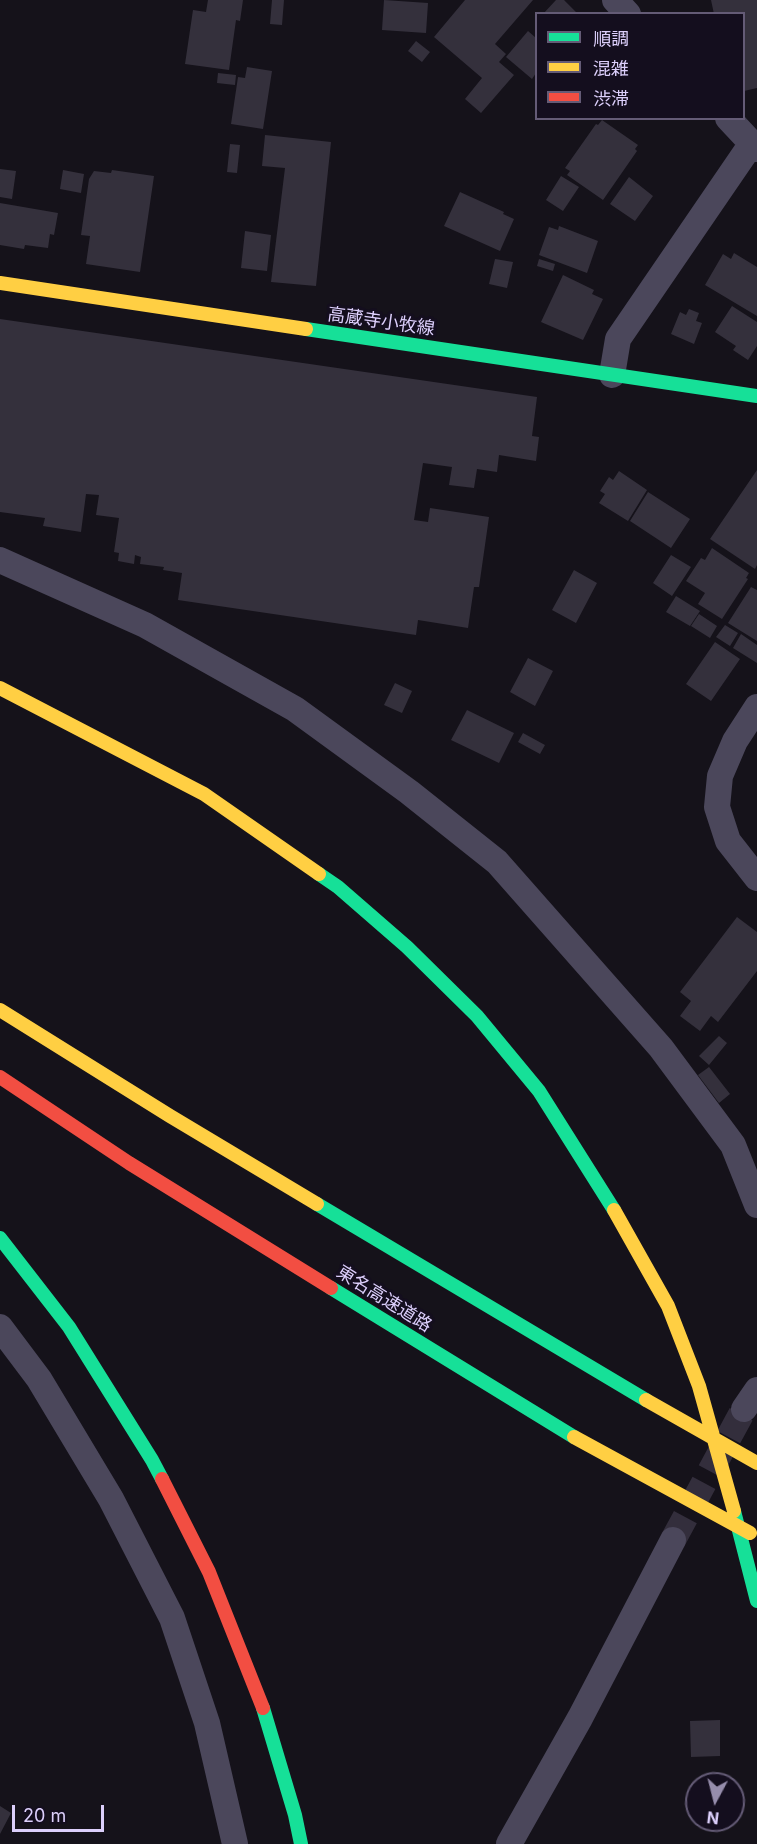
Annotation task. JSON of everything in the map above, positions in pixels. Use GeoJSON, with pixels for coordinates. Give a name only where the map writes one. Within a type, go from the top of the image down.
{"type":"FeatureCollection","features":[{"type":"Feature","properties":{"kind":"main road","name":"高蔵寺小牧線"},"geometry":{"type":"LineString","coordinates":[[0,284],[757,396]]}},
{"type":"Feature","properties":{"kind":"main road"},"geometry":{"type":"LineString","coordinates":[[0,688],[204,794],[338,887],[407,947],[477,1016],[539,1091],[593,1174],[668,1306],[699,1386],[726,1477],[757,1601]]}},
{"type":"Feature","properties":{"kind":"main road"},"geometry":{"type":"LineString","coordinates":[[0,1010],[180,1122],[595,1371],[757,1463]]}},
{"type":"Feature","properties":{"kind":"main road","name":"東名高速道路"},"geometry":{"type":"LineString","coordinates":[[0,1077],[129,1163],[565,1432],[757,1537]]}},
{"type":"Feature","properties":{"kind":"main road"},"geometry":{"type":"LineString","coordinates":[[0,1238],[69,1327],[152,1460],[209,1572],[258,1694],[295,1815],[301,1844]]}},
{"type":"Feature","properties":{"kind":"street"},"geometry":{"type":"LineString","coordinates":[[615,0],[626,12]]}},
{"type":"Feature","properties":{"kind":"street"},"geometry":{"type":"LineString","coordinates":[[612,375],[618,339],[754,146],[730,120]]}},
{"type":"Feature","properties":{"kind":"street"},"geometry":{"type":"LineString","coordinates":[[0,560],[145,625],[295,709],[410,792],[497,861],[661,1048],[733,1145],[757,1205]]}},
{"type":"Feature","properties":{"kind":"street"},"geometry":{"type":"LineString","coordinates":[[757,707],[735,741],[720,776],[717,807],[728,841],[757,878]]}},
{"type":"Feature","properties":{"kind":"street"},"geometry":{"type":"LineString","coordinates":[[0,1327],[39,1379],[105,1489],[172,1618],[207,1723],[235,1844]]}},
{"type":"Feature","properties":{"kind":"street"},"geometry":{"type":"LineString","coordinates":[[509,1844],[580,1718],[673,1540]]}},
{"type":"Feature","properties":{"kind":"building"},"geometry":{"type":"Polygon","coordinates":[[[208,0],[243,0],[240,21],[236,20],[229,70],[185,64],[193,10],[206,12],[208,0]]]}},
{"type":"Feature","properties":{"kind":"building"},"geometry":{"type":"Polygon","coordinates":[[[272,0],[284,0],[282,25],[270,24],[272,0]]]}},
{"type":"Feature","properties":{"kind":"building"},"geometry":{"type":"Polygon","coordinates":[[[384,0],[428,3],[426,33],[382,30],[384,0]]]}},
{"type":"Feature","properties":{"kind":"building"},"geometry":{"type":"Polygon","coordinates":[[[465,0],[533,0],[495,44],[506,54],[499,62],[514,75],[481,113],[465,99],[482,78],[434,37],[465,0]]]}},
{"type":"Feature","properties":{"kind":"building"},"geometry":{"type":"Polygon","coordinates":[[[556,0],[564,0],[576,12],[545,12],[556,0]]]}},
{"type":"Feature","properties":{"kind":"building"},"geometry":{"type":"Polygon","coordinates":[[[711,0],[757,0],[757,88],[745,91],[745,12],[714,12],[711,0]]]}},
{"type":"Feature","properties":{"kind":"building"},"geometry":{"type":"Polygon","coordinates":[[[528,31],[535,37],[535,74],[532,79],[506,57],[528,31]]]}},
{"type":"Feature","properties":{"kind":"building"},"geometry":{"type":"Polygon","coordinates":[[[416,41],[430,52],[422,62],[408,51],[416,41]]]}},
{"type":"Feature","properties":{"kind":"building"},"geometry":{"type":"Polygon","coordinates":[[[247,67],[272,71],[263,129],[231,124],[238,77],[245,78],[247,67]]]}},
{"type":"Feature","properties":{"kind":"building"},"geometry":{"type":"Polygon","coordinates":[[[218,73],[236,75],[235,85],[217,83],[218,73]]]}},
{"type":"Feature","properties":{"kind":"building"},"geometry":{"type":"Polygon","coordinates":[[[602,120],[638,145],[635,149],[637,151],[603,200],[567,175],[570,171],[565,168],[596,124],[598,125],[602,120]]]}},
{"type":"Feature","properties":{"kind":"building"},"geometry":{"type":"Polygon","coordinates":[[[265,135],[331,142],[316,286],[271,282],[285,168],[262,166],[265,135]]]}},
{"type":"Feature","properties":{"kind":"building"},"geometry":{"type":"Polygon","coordinates":[[[230,144],[240,145],[237,173],[227,172],[230,144]]]}},
{"type":"Feature","properties":{"kind":"building"},"geometry":{"type":"Polygon","coordinates":[[[0,169],[16,171],[12,199],[0,197],[0,169]]]}},
{"type":"Feature","properties":{"kind":"building"},"geometry":{"type":"Polygon","coordinates":[[[63,170],[84,174],[81,193],[60,189],[63,170]]]}},
{"type":"Feature","properties":{"kind":"building"},"geometry":{"type":"Polygon","coordinates":[[[112,170],[154,176],[140,272],[86,264],[90,236],[81,235],[89,179],[94,171],[111,173],[112,170]]]}},
{"type":"Feature","properties":{"kind":"building"},"geometry":{"type":"Polygon","coordinates":[[[561,176],[579,187],[563,211],[546,200],[561,176]]]}},
{"type":"Feature","properties":{"kind":"building"},"geometry":{"type":"Polygon","coordinates":[[[629,177],[653,196],[635,221],[610,204],[629,177]]]}},
{"type":"Feature","properties":{"kind":"building"},"geometry":{"type":"Polygon","coordinates":[[[460,192],[514,219],[500,251],[444,226],[460,192]]]}},
{"type":"Feature","properties":{"kind":"building"},"geometry":{"type":"Polygon","coordinates":[[[0,203],[58,213],[54,235],[50,234],[48,248],[25,245],[24,249],[0,245],[0,203]]]}},
{"type":"Feature","properties":{"kind":"building"},"geometry":{"type":"Polygon","coordinates":[[[559,226],[598,241],[587,273],[539,255],[549,227],[558,230],[559,226]]]}},
{"type":"Feature","properties":{"kind":"building"},"geometry":{"type":"Polygon","coordinates":[[[245,231],[271,235],[267,271],[241,268],[245,231]]]}},
{"type":"Feature","properties":{"kind":"building"},"geometry":{"type":"Polygon","coordinates":[[[734,253],[757,267],[757,316],[705,285],[723,254],[731,259],[734,253]]]}},
{"type":"Feature","properties":{"kind":"building"},"geometry":{"type":"Polygon","coordinates":[[[495,259],[513,262],[507,288],[489,284],[495,259]]]}},
{"type":"Feature","properties":{"kind":"building"},"geometry":{"type":"Polygon","coordinates":[[[539,259],[555,264],[553,271],[537,266],[539,259]]]}},
{"type":"Feature","properties":{"kind":"building"},"geometry":{"type":"Polygon","coordinates":[[[563,275],[594,290],[592,294],[603,299],[583,340],[541,322],[563,275]]]}},
{"type":"Feature","properties":{"kind":"building"},"geometry":{"type":"Polygon","coordinates":[[[732,306],[757,322],[757,346],[748,360],[733,350],[736,346],[715,332],[732,306]]]}},
{"type":"Feature","properties":{"kind":"building"},"geometry":{"type":"Polygon","coordinates":[[[689,309],[699,313],[696,321],[702,323],[694,344],[671,334],[680,312],[686,315],[689,309]]]}},
{"type":"Feature","properties":{"kind":"building"},"geometry":{"type":"Polygon","coordinates":[[[0,319],[537,397],[532,436],[539,437],[536,461],[499,455],[497,472],[477,469],[474,488],[449,485],[452,467],[423,463],[414,520],[428,522],[430,508],[489,517],[479,587],[474,587],[468,628],[418,620],[416,635],[178,600],[182,573],[163,570],[164,567],[140,564],[141,557],[135,555],[134,564],[118,561],[119,553],[114,552],[119,518],[96,515],[99,495],[86,494],[81,532],[43,526],[45,518],[0,512],[0,319]]]}},
{"type":"Feature","properties":{"kind":"building"},"geometry":{"type":"Polygon","coordinates":[[[757,470],[757,565],[755,569],[710,539],[757,470]]]}},
{"type":"Feature","properties":{"kind":"building"},"geometry":{"type":"Polygon","coordinates":[[[619,471],[647,490],[628,521],[599,503],[605,494],[600,491],[609,477],[613,480],[619,471]]]}},
{"type":"Feature","properties":{"kind":"building"},"geometry":{"type":"Polygon","coordinates":[[[648,492],[690,519],[671,548],[630,521],[648,492]]]}},
{"type":"Feature","properties":{"kind":"building"},"geometry":{"type":"Polygon","coordinates":[[[712,548],[749,573],[746,578],[748,579],[722,619],[698,604],[705,593],[686,581],[701,558],[705,560],[712,548]]]}},
{"type":"Feature","properties":{"kind":"building"},"geometry":{"type":"Polygon","coordinates":[[[671,555],[691,567],[672,596],[653,583],[671,555]]]}},
{"type":"Feature","properties":{"kind":"building"},"geometry":{"type":"Polygon","coordinates":[[[574,570],[597,583],[576,623],[552,610],[574,570]]]}},
{"type":"Feature","properties":{"kind":"building"},"geometry":{"type":"Polygon","coordinates":[[[751,587],[757,590],[757,641],[728,623],[751,587]]]}},
{"type":"Feature","properties":{"kind":"building"},"geometry":{"type":"Polygon","coordinates":[[[676,596],[700,611],[690,626],[666,612],[676,596]]]}},
{"type":"Feature","properties":{"kind":"building"},"geometry":{"type":"Polygon","coordinates":[[[699,614],[717,626],[710,638],[691,626],[699,614]]]}},
{"type":"Feature","properties":{"kind":"building"},"geometry":{"type":"Polygon","coordinates":[[[725,625],[738,633],[730,646],[716,637],[725,625]]]}},
{"type":"Feature","properties":{"kind":"building"},"geometry":{"type":"Polygon","coordinates":[[[741,634],[757,645],[757,663],[733,648],[741,634]]]}},
{"type":"Feature","properties":{"kind":"building"},"geometry":{"type":"Polygon","coordinates":[[[715,642],[740,659],[711,701],[686,684],[715,642]]]}},
{"type":"Feature","properties":{"kind":"building"},"geometry":{"type":"Polygon","coordinates":[[[528,658],[553,671],[535,706],[510,692],[528,658]]]}},
{"type":"Feature","properties":{"kind":"building"},"geometry":{"type":"Polygon","coordinates":[[[395,683],[412,691],[402,713],[384,705],[395,683]]]}},
{"type":"Feature","properties":{"kind":"building"},"geometry":{"type":"Polygon","coordinates":[[[467,710],[514,733],[499,763],[451,740],[467,710]]]}},
{"type":"Feature","properties":{"kind":"building"},"geometry":{"type":"Polygon","coordinates":[[[523,733],[545,745],[540,754],[518,742],[523,733]]]}},
{"type":"Feature","properties":{"kind":"building"},"geometry":{"type":"Polygon","coordinates":[[[737,917],[757,932],[757,971],[718,1022],[711,1016],[700,1031],[680,1016],[691,1001],[680,992],[737,917]]]}},
{"type":"Feature","properties":{"kind":"building"},"geometry":{"type":"Polygon","coordinates":[[[719,1036],[727,1043],[709,1065],[699,1056],[719,1036]]]}},
{"type":"Feature","properties":{"kind":"building"},"geometry":{"type":"Polygon","coordinates":[[[709,1067],[730,1094],[719,1103],[698,1075],[709,1067]]]}},
{"type":"Feature","properties":{"kind":"building"},"geometry":{"type":"Polygon","coordinates":[[[720,1720],[720,1756],[691,1757],[690,1721],[720,1720]]]}},
{"type":"Feature","properties":{"kind":"building"},"geometry":{"type":"Polygon","coordinates":[[[0,1806],[11,1813],[0,1834],[0,1806]]]}},
{"type":"Feature","properties":{"kind":"tunnel"},"geometry":{"type":"LineString","coordinates":[[673,1540],[744,1409]]}},
{"type":"Feature","properties":{"kind":"traffic: fast"},"geometry":{"type":"LineString","coordinates":[[306,329],[757,396]]}},
{"type":"Feature","properties":{"kind":"traffic: fast"},"geometry":{"type":"LineString","coordinates":[[319,874],[338,887],[407,947],[477,1016],[539,1091],[614,1210]]}},
{"type":"Feature","properties":{"kind":"traffic: fast"},"geometry":{"type":"LineString","coordinates":[[317,1204],[646,1400]]}},
{"type":"Feature","properties":{"kind":"traffic: fast"},"geometry":{"type":"LineString","coordinates":[[0,1238],[69,1327],[162,1479]]}},
{"type":"Feature","properties":{"kind":"traffic: fast"},"geometry":{"type":"LineString","coordinates":[[331,1288],[574,1437]]}},
{"type":"Feature","properties":{"kind":"traffic: fast"},"geometry":{"type":"LineString","coordinates":[[734,1511],[757,1601]]}},
{"type":"Feature","properties":{"kind":"traffic: fast"},"geometry":{"type":"LineString","coordinates":[[263,1708],[295,1815],[301,1844]]}},
{"type":"Feature","properties":{"kind":"traffic: slow"},"geometry":{"type":"LineString","coordinates":[[0,283],[306,329]]}},
{"type":"Feature","properties":{"kind":"traffic: slow"},"geometry":{"type":"LineString","coordinates":[[0,688],[204,794],[319,874]]}},
{"type":"Feature","properties":{"kind":"traffic: slow"},"geometry":{"type":"LineString","coordinates":[[0,1010],[317,1204]]}},
{"type":"Feature","properties":{"kind":"traffic: slow"},"geometry":{"type":"LineString","coordinates":[[614,1210],[668,1306],[699,1386],[734,1511]]}},
{"type":"Feature","properties":{"kind":"traffic: slow"},"geometry":{"type":"LineString","coordinates":[[646,1400],[757,1463]]}},
{"type":"Feature","properties":{"kind":"traffic: slow"},"geometry":{"type":"LineString","coordinates":[[574,1437],[750,1533]]}},
{"type":"Feature","properties":{"kind":"traffic: jam"},"geometry":{"type":"LineString","coordinates":[[0,1077],[129,1163],[331,1288]]}},
{"type":"Feature","properties":{"kind":"traffic: jam"},"geometry":{"type":"LineString","coordinates":[[162,1479],[209,1572],[263,1708]]}}]}
